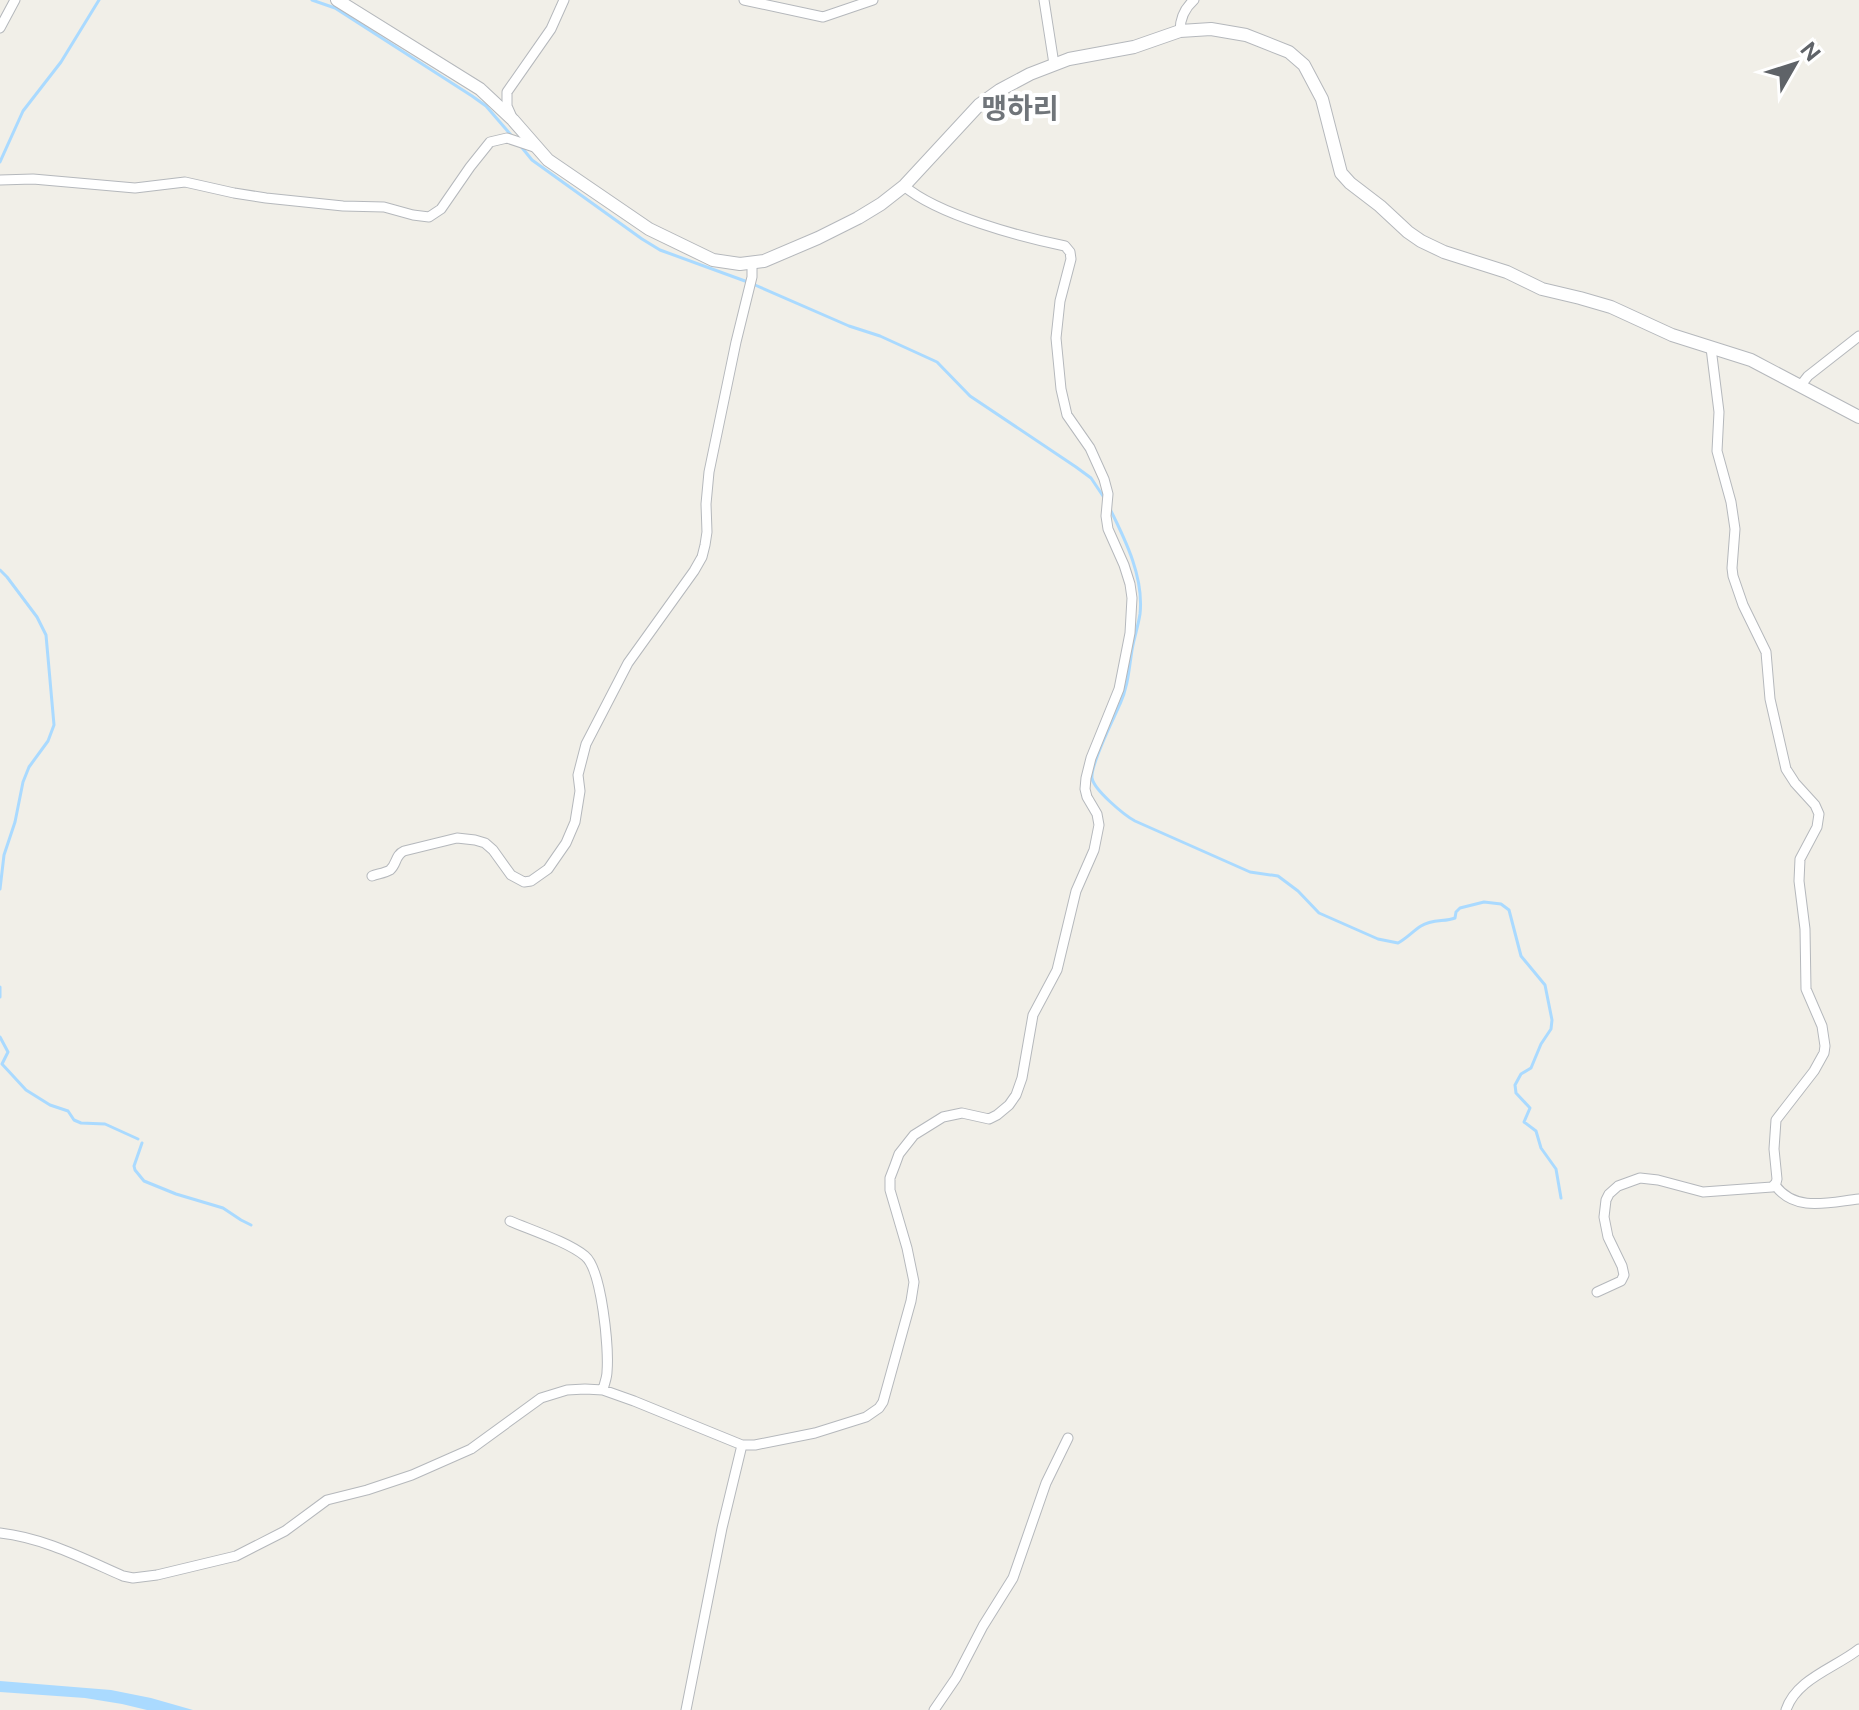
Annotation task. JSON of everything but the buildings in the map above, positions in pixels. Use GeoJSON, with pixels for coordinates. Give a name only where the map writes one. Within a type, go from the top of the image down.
{"type":"FeatureCollection","features":[{"type":"Feature","properties":{"kind":"street"},"geometry":{"type":"LineString","coordinates":[[0,28],[15,0]]}},
{"type":"Feature","properties":{"kind":"street"},"geometry":{"type":"LineString","coordinates":[[337,0],[480,89],[558,169],[649,229],[713,260],[740,264],[764,261],[858,218],[881,204],[904,186],[979,105],[1011,84],[1054,64],[1134,47],[1180,31],[1211,29],[1246,35],[1278,46],[1297,57],[1322,99],[1341,173],[1421,241],[1444,252],[1507,272],[1542,289],[1611,307],[1672,335],[1751,360],[1859,417]]}},
{"type":"Feature","properties":{"kind":"street"},"geometry":{"type":"LineString","coordinates":[[513,120],[507,106],[507,92],[551,29],[564,0]]}},
{"type":"Feature","properties":{"kind":"street"},"geometry":{"type":"LineString","coordinates":[[744,0],[823,17],[873,0]]}},
{"type":"Feature","properties":{"kind":"street"},"geometry":{"type":"LineString","coordinates":[[1044,0],[1054,64]]}},
{"type":"Feature","properties":{"kind":"street"},"geometry":{"type":"LineString","coordinates":[[1180,31],[1184,13],[1194,0]]}},
{"type":"Feature","properties":{"kind":"street"},"geometry":{"type":"LineString","coordinates":[[0,180],[33,179],[135,188],[185,182],[244,195],[343,206],[384,207],[429,217],[441,209],[490,142],[507,138],[539,150]]}},
{"type":"Feature","properties":{"kind":"street"},"geometry":{"type":"LineString","coordinates":[[0,1533],[60,1547],[133,1578],[188,1569],[236,1556],[271,1539],[327,1500],[412,1475],[471,1449],[517,1414],[549,1395],[577,1389],[603,1390],[742,1445],[822,1431],[866,1417],[879,1408],[914,1282],[890,1190],[890,1178],[899,1154],[922,1129],[953,1113],[989,1119],[1003,1111],[1016,1095],[1033,1015],[1057,970],[1076,891],[1097,837],[1097,814],[1087,797],[1086,778],[1119,689],[1130,633],[1132,598],[1120,555],[1108,529],[1108,494],[1104,479],[1063,403],[1056,338],[1070,252],[1065,246],[957,214],[914,195],[904,186]]}},
{"type":"Feature","properties":{"kind":"street"},"geometry":{"type":"LineString","coordinates":[[372,876],[388,871],[398,854],[404,851],[457,838],[485,843],[511,875],[524,882],[531,881],[548,869],[566,843],[575,822],[580,791],[578,775],[586,744],[628,663],[702,557],[707,532],[709,472],[752,277],[752,263]]}},
{"type":"Feature","properties":{"kind":"street"},"geometry":{"type":"LineString","coordinates":[[1801,385],[1859,336]]}},
{"type":"Feature","properties":{"kind":"street"},"geometry":{"type":"LineString","coordinates":[[1597,1292],[1623,1278],[1622,1266],[1608,1237],[1604,1217],[1609,1194],[1618,1186],[1640,1178],[1703,1192],[1767,1189],[1775,1185],[1776,1120],[1814,1071],[1825,1046],[1822,1026],[1806,989],[1805,929],[1799,881],[1800,859],[1817,827],[1819,814],[1786,769],[1770,699],[1766,652],[1733,576],[1735,529],[1717,451],[1719,412],[1711,348]]}},
{"type":"Feature","properties":{"kind":"street"},"geometry":{"type":"LineString","coordinates":[[1775,1185],[1787,1198],[1801,1203],[1859,1199]]}},
{"type":"Feature","properties":{"kind":"street"},"geometry":{"type":"LineString","coordinates":[[510,1221],[567,1245],[592,1264],[605,1320],[607,1372],[603,1390]]}},
{"type":"Feature","properties":{"kind":"street"},"geometry":{"type":"LineString","coordinates":[[934,1710],[956,1678],[1013,1578],[1046,1483],[1068,1438]]}},
{"type":"Feature","properties":{"kind":"street"},"geometry":{"type":"LineString","coordinates":[[686,1710],[722,1528],[742,1445]]}},
{"type":"Feature","properties":{"kind":"street"},"geometry":{"type":"LineString","coordinates":[[1786,1710],[1791,1697],[1800,1688],[1859,1649]]}},
{"type":"Feature","properties":{"kind":"water"},"geometry":{"type":"Polygon","coordinates":[[[0,1681],[111,1690],[193,1710],[147,1710],[85,1698],[0,1692],[0,1681]]]}},
{"type":"Feature","properties":{"kind":"waterway"},"geometry":{"type":"LineString","coordinates":[[0,162],[23,111],[61,62],[99,0]]}},
{"type":"Feature","properties":{"kind":"waterway"},"geometry":{"type":"LineString","coordinates":[[312,0],[335,8],[472,96],[486,106],[511,135]]}},
{"type":"Feature","properties":{"kind":"waterway"},"geometry":{"type":"LineString","coordinates":[[519,144],[532,160],[660,250],[745,281]]}},
{"type":"Feature","properties":{"kind":"waterway"},"geometry":{"type":"LineString","coordinates":[[755,285],[937,362],[970,396],[1091,478],[1105,499]]}},
{"type":"Feature","properties":{"kind":"waterway"},"geometry":{"type":"LineString","coordinates":[[1110,509],[1128,547],[1141,600],[1125,691],[1095,763],[1092,772],[1094,783],[1110,802],[1135,821],[1250,872],[1278,876],[1319,913],[1378,939],[1398,943],[1425,924],[1455,918],[1460,908],[1484,902],[1501,904],[1509,910],[1521,956],[1545,985],[1552,1020],[1551,1029],[1531,1068],[1521,1074],[1515,1085],[1516,1093],[1530,1108],[1524,1122],[1536,1131],[1541,1148],[1556,1169],[1561,1198]]}},
{"type":"Feature","properties":{"kind":"waterway"},"geometry":{"type":"LineString","coordinates":[[0,570],[37,617],[46,635],[54,725],[23,782],[4,855],[0,889]]}},
{"type":"Feature","properties":{"kind":"waterway"},"geometry":{"type":"LineString","coordinates":[[0,987],[0,997]]}},
{"type":"Feature","properties":{"kind":"waterway"},"geometry":{"type":"LineString","coordinates":[[0,1037],[8,1052],[2,1064],[26,1090],[50,1105],[68,1111],[74,1120],[105,1124],[138,1139]]}},
{"type":"Feature","properties":{"kind":"waterway"},"geometry":{"type":"LineString","coordinates":[[142,1143],[134,1166],[144,1181],[223,1208],[251,1225]]}},
{"type":"Feature","properties":{"kind":"district","name":"맹하리"},"geometry":{"type":"Point","coordinates":[1020,108]}}]}
